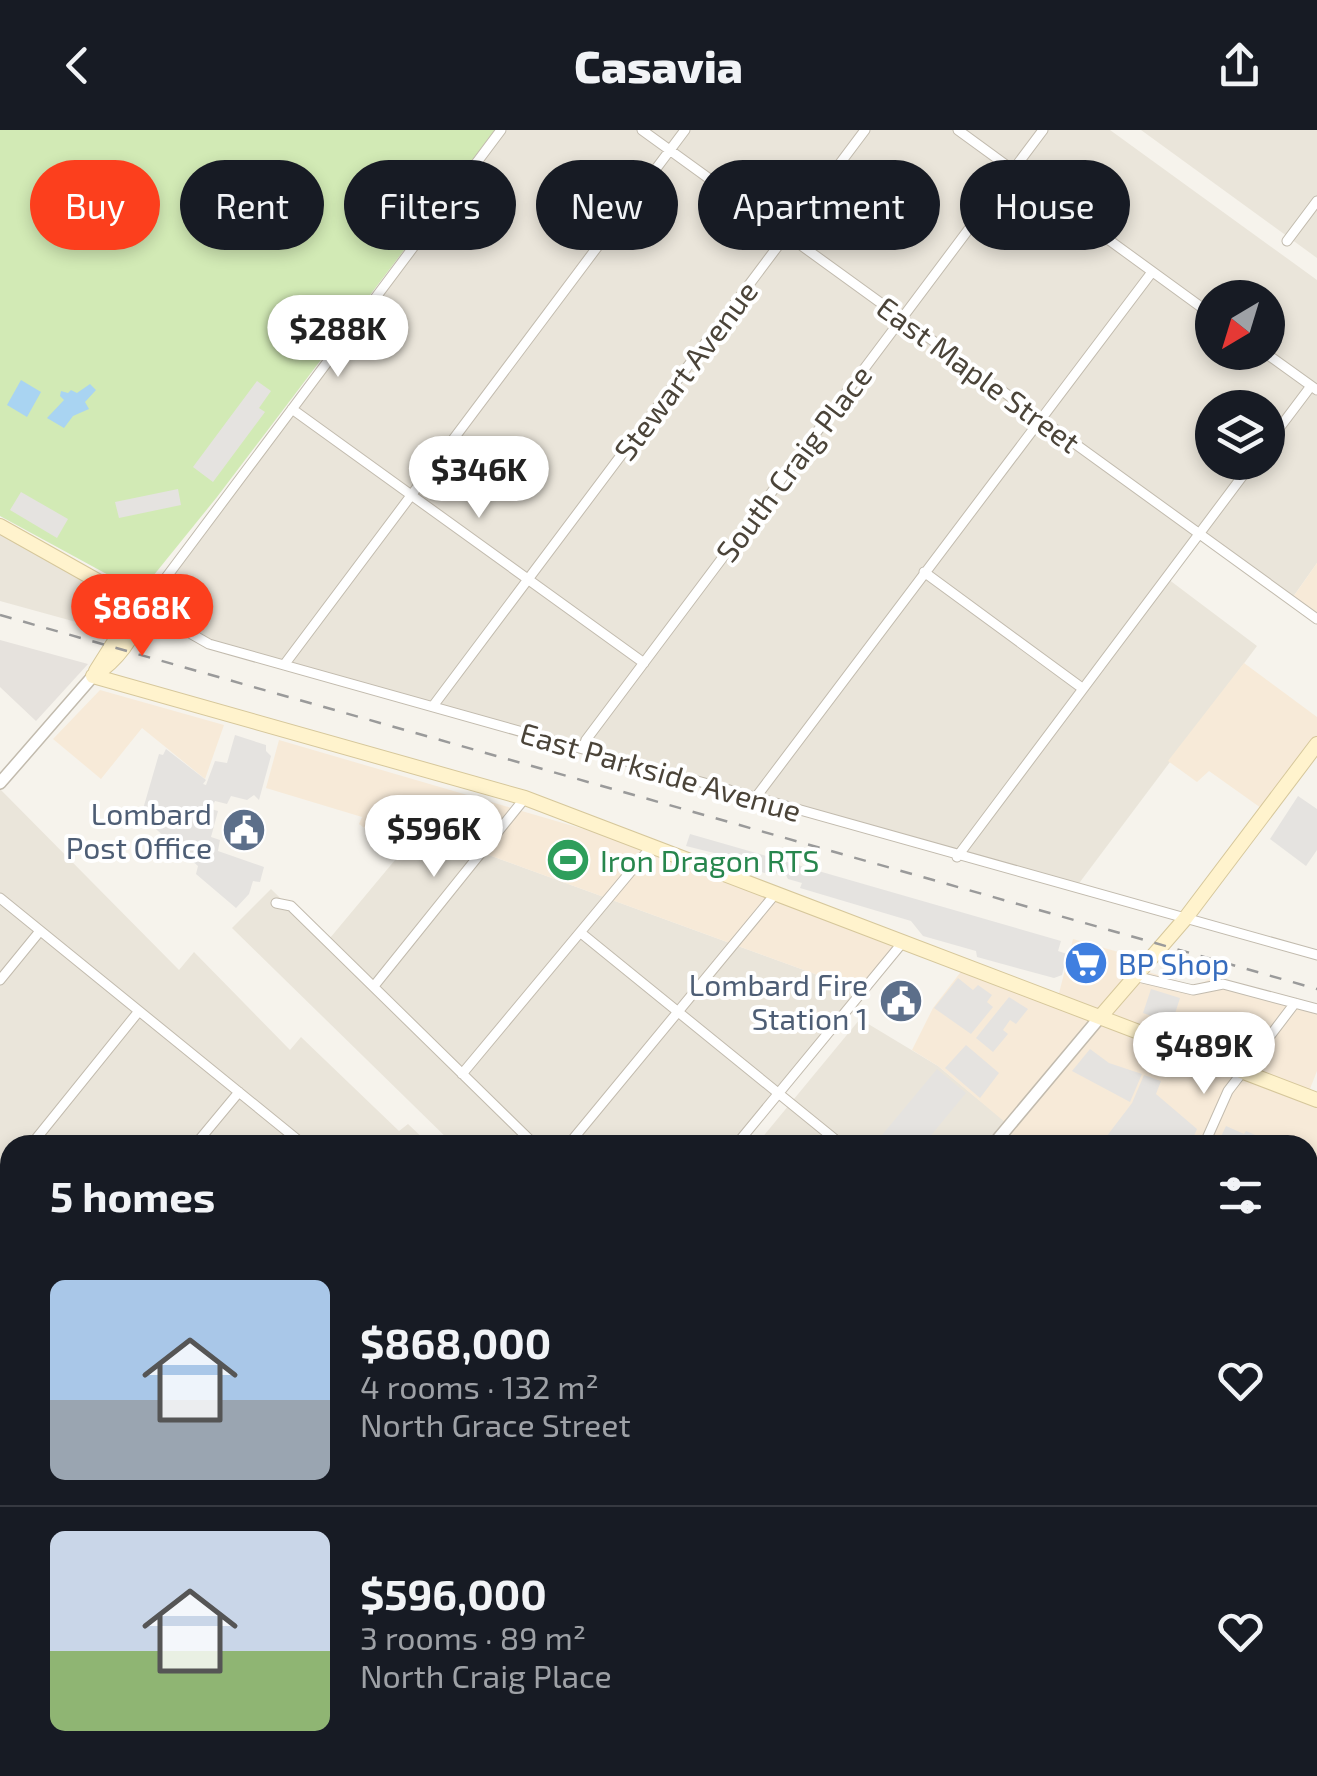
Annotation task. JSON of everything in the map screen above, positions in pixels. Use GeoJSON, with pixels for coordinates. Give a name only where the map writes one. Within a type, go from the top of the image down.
{"type":"FeatureCollection","features":[{"type":"Feature","properties":{"kind":"main road"},"geometry":{"type":"LineString","coordinates":[[0,526],[144,607],[140,622],[113,663],[94,676]]}},
{"type":"Feature","properties":{"kind":"main road"},"geometry":{"type":"LineString","coordinates":[[94,676],[525,798],[1317,1100]]}},
{"type":"Feature","properties":{"kind":"main road"},"geometry":{"type":"LineString","coordinates":[[1100,1016],[1184,920],[1317,744]]}},
{"type":"Feature","properties":{"kind":"street"},"geometry":{"type":"LineString","coordinates":[[144,607],[501,130]]}},
{"type":"Feature","properties":{"kind":"street","name":"East Maple Street"},"geometry":{"type":"LineString","coordinates":[[642,130],[698,170]]}},
{"type":"Feature","properties":{"kind":"street"},"geometry":{"type":"LineString","coordinates":[[284,665],[685,130]]}},
{"type":"Feature","properties":{"kind":"street","name":"Stewart Avenue"},"geometry":{"type":"LineString","coordinates":[[842,160],[864,130]]}},
{"type":"Feature","properties":{"kind":"street"},"geometry":{"type":"LineString","coordinates":[[958,130],[1000,160]]}},
{"type":"Feature","properties":{"kind":"street","name":"South Craig Place"},"geometry":{"type":"LineString","coordinates":[[1022,160],[1044,130]]}},
{"type":"Feature","properties":{"kind":"street"},"geometry":{"type":"LineString","coordinates":[[1287,241],[1317,201]]}},
{"type":"Feature","properties":{"kind":"street","name":"South Craig Place"},"geometry":{"type":"LineString","coordinates":[[583,750],[960,241]]}},
{"type":"Feature","properties":{"kind":"street","name":"Stewart Avenue"},"geometry":{"type":"LineString","coordinates":[[433,706],[774,250]]}},
{"type":"Feature","properties":{"kind":"street","name":"East Maple Street"},"geometry":{"type":"LineString","coordinates":[[808,250],[1317,618]]}},
{"type":"Feature","properties":{"kind":"street"},"geometry":{"type":"LineString","coordinates":[[1122,250],[1195,304]]}},
{"type":"Feature","properties":{"kind":"street"},"geometry":{"type":"LineString","coordinates":[[756,797],[1152,272]]}},
{"type":"Feature","properties":{"kind":"street"},"geometry":{"type":"LineString","coordinates":[[1285,367],[1314,388],[1285,423]]}},
{"type":"Feature","properties":{"kind":"street"},"geometry":{"type":"LineString","coordinates":[[292,409],[644,663]]}},
{"type":"Feature","properties":{"kind":"street"},"geometry":{"type":"LineString","coordinates":[[958,856],[1239,480]]}},
{"type":"Feature","properties":{"kind":"street"},"geometry":{"type":"LineString","coordinates":[[924,572],[1082,688]]}},
{"type":"Feature","properties":{"kind":"street","name":"East Parkside Avenue"},"geometry":{"type":"LineString","coordinates":[[144,607],[209,644],[1317,956]]}},
{"type":"Feature","properties":{"kind":"street"},"geometry":{"type":"LineString","coordinates":[[0,783],[94,676]]}},
{"type":"Feature","properties":{"kind":"street"},"geometry":{"type":"LineString","coordinates":[[374,986],[525,798]]}},
{"type":"Feature","properties":{"kind":"street"},"geometry":{"type":"LineString","coordinates":[[462,1074],[652,846]]}},
{"type":"Feature","properties":{"kind":"street"},"geometry":{"type":"LineString","coordinates":[[576,1135],[776,893]]}},
{"type":"Feature","properties":{"kind":"street"},"geometry":{"type":"LineString","coordinates":[[0,898],[292,1135]]}},
{"type":"Feature","properties":{"kind":"street"},"geometry":{"type":"LineString","coordinates":[[276,903],[291,906],[524,1135]]}},
{"type":"Feature","properties":{"kind":"street"},"geometry":{"type":"LineString","coordinates":[[0,980],[40,931]]}},
{"type":"Feature","properties":{"kind":"street"},"geometry":{"type":"LineString","coordinates":[[581,933],[829,1135]]}},
{"type":"Feature","properties":{"kind":"street"},"geometry":{"type":"LineString","coordinates":[[744,1135],[903,942]]}},
{"type":"Feature","properties":{"kind":"street"},"geometry":{"type":"LineString","coordinates":[[1134,976],[1184,989],[1223,984],[1317,1010]]}},
{"type":"Feature","properties":{"kind":"street"},"geometry":{"type":"LineString","coordinates":[[1208,1135],[1228,1091],[1295,1003]]}},
{"type":"Feature","properties":{"kind":"street"},"geometry":{"type":"LineString","coordinates":[[39,1135],[139,1011]]}},
{"type":"Feature","properties":{"kind":"street"},"geometry":{"type":"LineString","coordinates":[[1001,1135],[1100,1016]]}},
{"type":"Feature","properties":{"kind":"street"},"geometry":{"type":"LineString","coordinates":[[204,1135],[239,1092]]}},
{"type":"Feature","properties":{"kind":"shaded area"},"geometry":{"type":"Polygon","coordinates":[[[507,130],[954,130],[995,160],[960,160],[960,250],[1116,250],[1195,308],[1195,370],[1281,370],[1317,396],[1317,563],[1293,597],[1199,530],[957,851],[211,640],[148,606],[416,250],[516,250],[516,160],[484,160],[507,130]]]}},
{"type":"Feature","properties":{"kind":"shaded area"},"geometry":{"type":"Polygon","coordinates":[[[964,130],[1110,130],[1317,280],[1317,387],[1285,363],[1285,280],[1195,280],[1195,299],[1128,250],[1130,160],[1005,160],[964,130]]]}},
{"type":"Feature","properties":{"kind":"shaded area"},"geometry":{"type":"Polygon","coordinates":[[[1141,130],[1317,130],[1317,258],[1141,130]]]}},
{"type":"Feature","properties":{"kind":"shaded area"},"geometry":{"type":"Polygon","coordinates":[[[257,381],[271,391],[259,408],[265,412],[213,482],[193,467],[257,381]]]}},
{"type":"Feature","properties":{"kind":"shaded area"},"geometry":{"type":"Polygon","coordinates":[[[178,489],[181,505],[119,518],[115,502],[178,489]]]}},
{"type":"Feature","properties":{"kind":"shaded area"},"geometry":{"type":"Polygon","coordinates":[[[21,492],[68,519],[57,538],[10,510],[21,492]]]}},
{"type":"Feature","properties":{"kind":"shaded area"},"geometry":{"type":"Polygon","coordinates":[[[0,529],[136,605],[116,633],[0,601],[0,529]]]}},
{"type":"Feature","properties":{"kind":"shaded area"},"geometry":{"type":"Polygon","coordinates":[[[1317,563],[1317,614],[1293,597],[1317,563]]]}},
{"type":"Feature","properties":{"kind":"shaded area"},"geometry":{"type":"Polygon","coordinates":[[[1168,579],[1257,646],[1077,886],[962,854],[1168,579]]]}},
{"type":"Feature","properties":{"kind":"shaded area"},"geometry":{"type":"Polygon","coordinates":[[[0,640],[88,664],[36,721],[0,687],[0,640]]]}},
{"type":"Feature","properties":{"kind":"shaded area"},"geometry":{"type":"Polygon","coordinates":[[[1244,663],[1317,717],[1317,738],[1261,808],[1209,771],[1197,782],[1168,761],[1244,663]]]}},
{"type":"Feature","properties":{"kind":"shaded area"},"geometry":{"type":"Polygon","coordinates":[[[100,690],[224,725],[205,779],[142,728],[101,779],[53,739],[100,690]]]}},
{"type":"Feature","properties":{"kind":"shaded area"},"geometry":{"type":"Polygon","coordinates":[[[235,735],[266,745],[271,756],[259,800],[254,795],[247,800],[231,796],[227,804],[215,801],[211,809],[218,811],[211,837],[220,840],[218,851],[264,867],[260,882],[253,881],[249,894],[236,908],[196,874],[198,866],[141,816],[159,754],[163,755],[166,749],[206,780],[206,785],[215,761],[227,763],[235,735]]]}},
{"type":"Feature","properties":{"kind":"shaded area"},"geometry":{"type":"Polygon","coordinates":[[[279,740],[652,849],[896,943],[859,990],[420,830],[399,854],[359,824],[362,817],[266,788],[279,740]]]}},
{"type":"Feature","properties":{"kind":"shaded area"},"geometry":{"type":"Polygon","coordinates":[[[0,789],[179,970],[194,952],[290,1050],[301,1037],[399,1131],[408,1124],[420,1135],[0,1135],[0,789]]]}},
{"type":"Feature","properties":{"kind":"shaded area"},"geometry":{"type":"Polygon","coordinates":[[[1298,796],[1317,809],[1317,850],[1306,866],[1270,839],[1298,796]]]}},
{"type":"Feature","properties":{"kind":"shaded area"},"geometry":{"type":"Polygon","coordinates":[[[420,830],[859,990],[739,1135],[530,1135],[330,938],[420,830]]]}},
{"type":"Feature","properties":{"kind":"shaded area"},"geometry":{"type":"Polygon","coordinates":[[[690,834],[1061,941],[1058,951],[1067,954],[1062,975],[1054,978],[977,957],[976,951],[923,936],[911,921],[800,888],[802,883],[788,879],[785,873],[768,874],[686,846],[690,834]]]}},
{"type":"Feature","properties":{"kind":"shaded area"},"geometry":{"type":"Polygon","coordinates":[[[271,889],[521,1135],[444,1135],[232,928],[271,889]]]}},
{"type":"Feature","properties":{"kind":"shaded area"},"geometry":{"type":"Polygon","coordinates":[[[1073,939],[1143,959],[1099,1011],[1058,997],[1073,939]]]}},
{"type":"Feature","properties":{"kind":"shaded area"},"geometry":{"type":"Polygon","coordinates":[[[963,969],[1317,1105],[1317,1135],[996,1135],[1006,1123],[938,1066],[912,1050],[933,1008],[963,969]]]}},
{"type":"Feature","properties":{"kind":"shaded area"},"geometry":{"type":"Polygon","coordinates":[[[1142,970],[1194,986],[1213,978],[1317,1007],[1317,1071],[1308,1094],[1105,1015],[1142,970]]]}},
{"type":"Feature","properties":{"kind":"shaded area"},"geometry":{"type":"Polygon","coordinates":[[[958,978],[973,990],[978,985],[992,995],[987,1002],[993,1007],[971,1034],[934,1008],[958,978]]]}},
{"type":"Feature","properties":{"kind":"shaded area"},"geometry":{"type":"Polygon","coordinates":[[[1151,989],[1180,998],[1172,1023],[1143,1013],[1151,989]]]}},
{"type":"Feature","properties":{"kind":"shaded area"},"geometry":{"type":"Polygon","coordinates":[[[1009,997],[1028,1009],[1016,1024],[1010,1020],[1003,1030],[1008,1034],[993,1052],[976,1038],[1009,997]]]}},
{"type":"Feature","properties":{"kind":"shaded area"},"geometry":{"type":"Polygon","coordinates":[[[860,1019],[938,1066],[1007,1123],[997,1135],[764,1135],[860,1019]]]}},
{"type":"Feature","properties":{"kind":"shaded area"},"geometry":{"type":"Polygon","coordinates":[[[966,1045],[999,1073],[980,1098],[945,1068],[966,1045]]]}},
{"type":"Feature","properties":{"kind":"shaded area"},"geometry":{"type":"Polygon","coordinates":[[[1090,1049],[1109,1063],[1142,1074],[1130,1102],[1072,1071],[1090,1049]]]}},
{"type":"Feature","properties":{"kind":"shaded area"},"geometry":{"type":"Polygon","coordinates":[[[937,1069],[966,1093],[931,1135],[882,1135],[937,1069]]]}},
{"type":"Feature","properties":{"kind":"shaded area"},"geometry":{"type":"Polygon","coordinates":[[[1144,1075],[1161,1081],[1156,1094],[1197,1129],[1194,1135],[1108,1135],[1132,1103],[1144,1075]]]}},
{"type":"Feature","properties":{"kind":"shaded area"},"geometry":{"type":"Polygon","coordinates":[[[1226,1126],[1255,1135],[1222,1135],[1226,1126]]]}},
{"type":"Feature","properties":{"kind":"green space"},"geometry":{"type":"Polygon","coordinates":[[[0,130],[495,130],[472,160],[344,160],[344,250],[404,250],[145,586],[136,590],[0,516],[0,130]]]}},
{"type":"Feature","properties":{"kind":"water"},"geometry":{"type":"Polygon","coordinates":[[[21,380],[41,392],[27,417],[7,405],[21,380]]]}},
{"type":"Feature","properties":{"kind":"water"},"geometry":{"type":"Polygon","coordinates":[[[90,384],[96,390],[85,402],[89,409],[73,416],[64,428],[47,418],[64,400],[61,391],[77,393],[90,384]]]}},
{"type":"Feature","properties":{"kind":"railway"},"geometry":{"type":"LineString","coordinates":[[0,615],[1317,989]]}},
{"type":"Feature","properties":{"kind":"place","name":"Lombard Post Office"},"geometry":{"type":"Point","coordinates":[244,830]}},
{"type":"Feature","properties":{"kind":"place","name":"Iron Dragon RTS"},"geometry":{"type":"Point","coordinates":[568,860]}},
{"type":"Feature","properties":{"kind":"place","name":"BP Shop"},"geometry":{"type":"Point","coordinates":[1086,963]}},
{"type":"Feature","properties":{"kind":"place","name":"Lombard Fire Station 1"},"geometry":{"type":"Point","coordinates":[901,1001]}}]}
